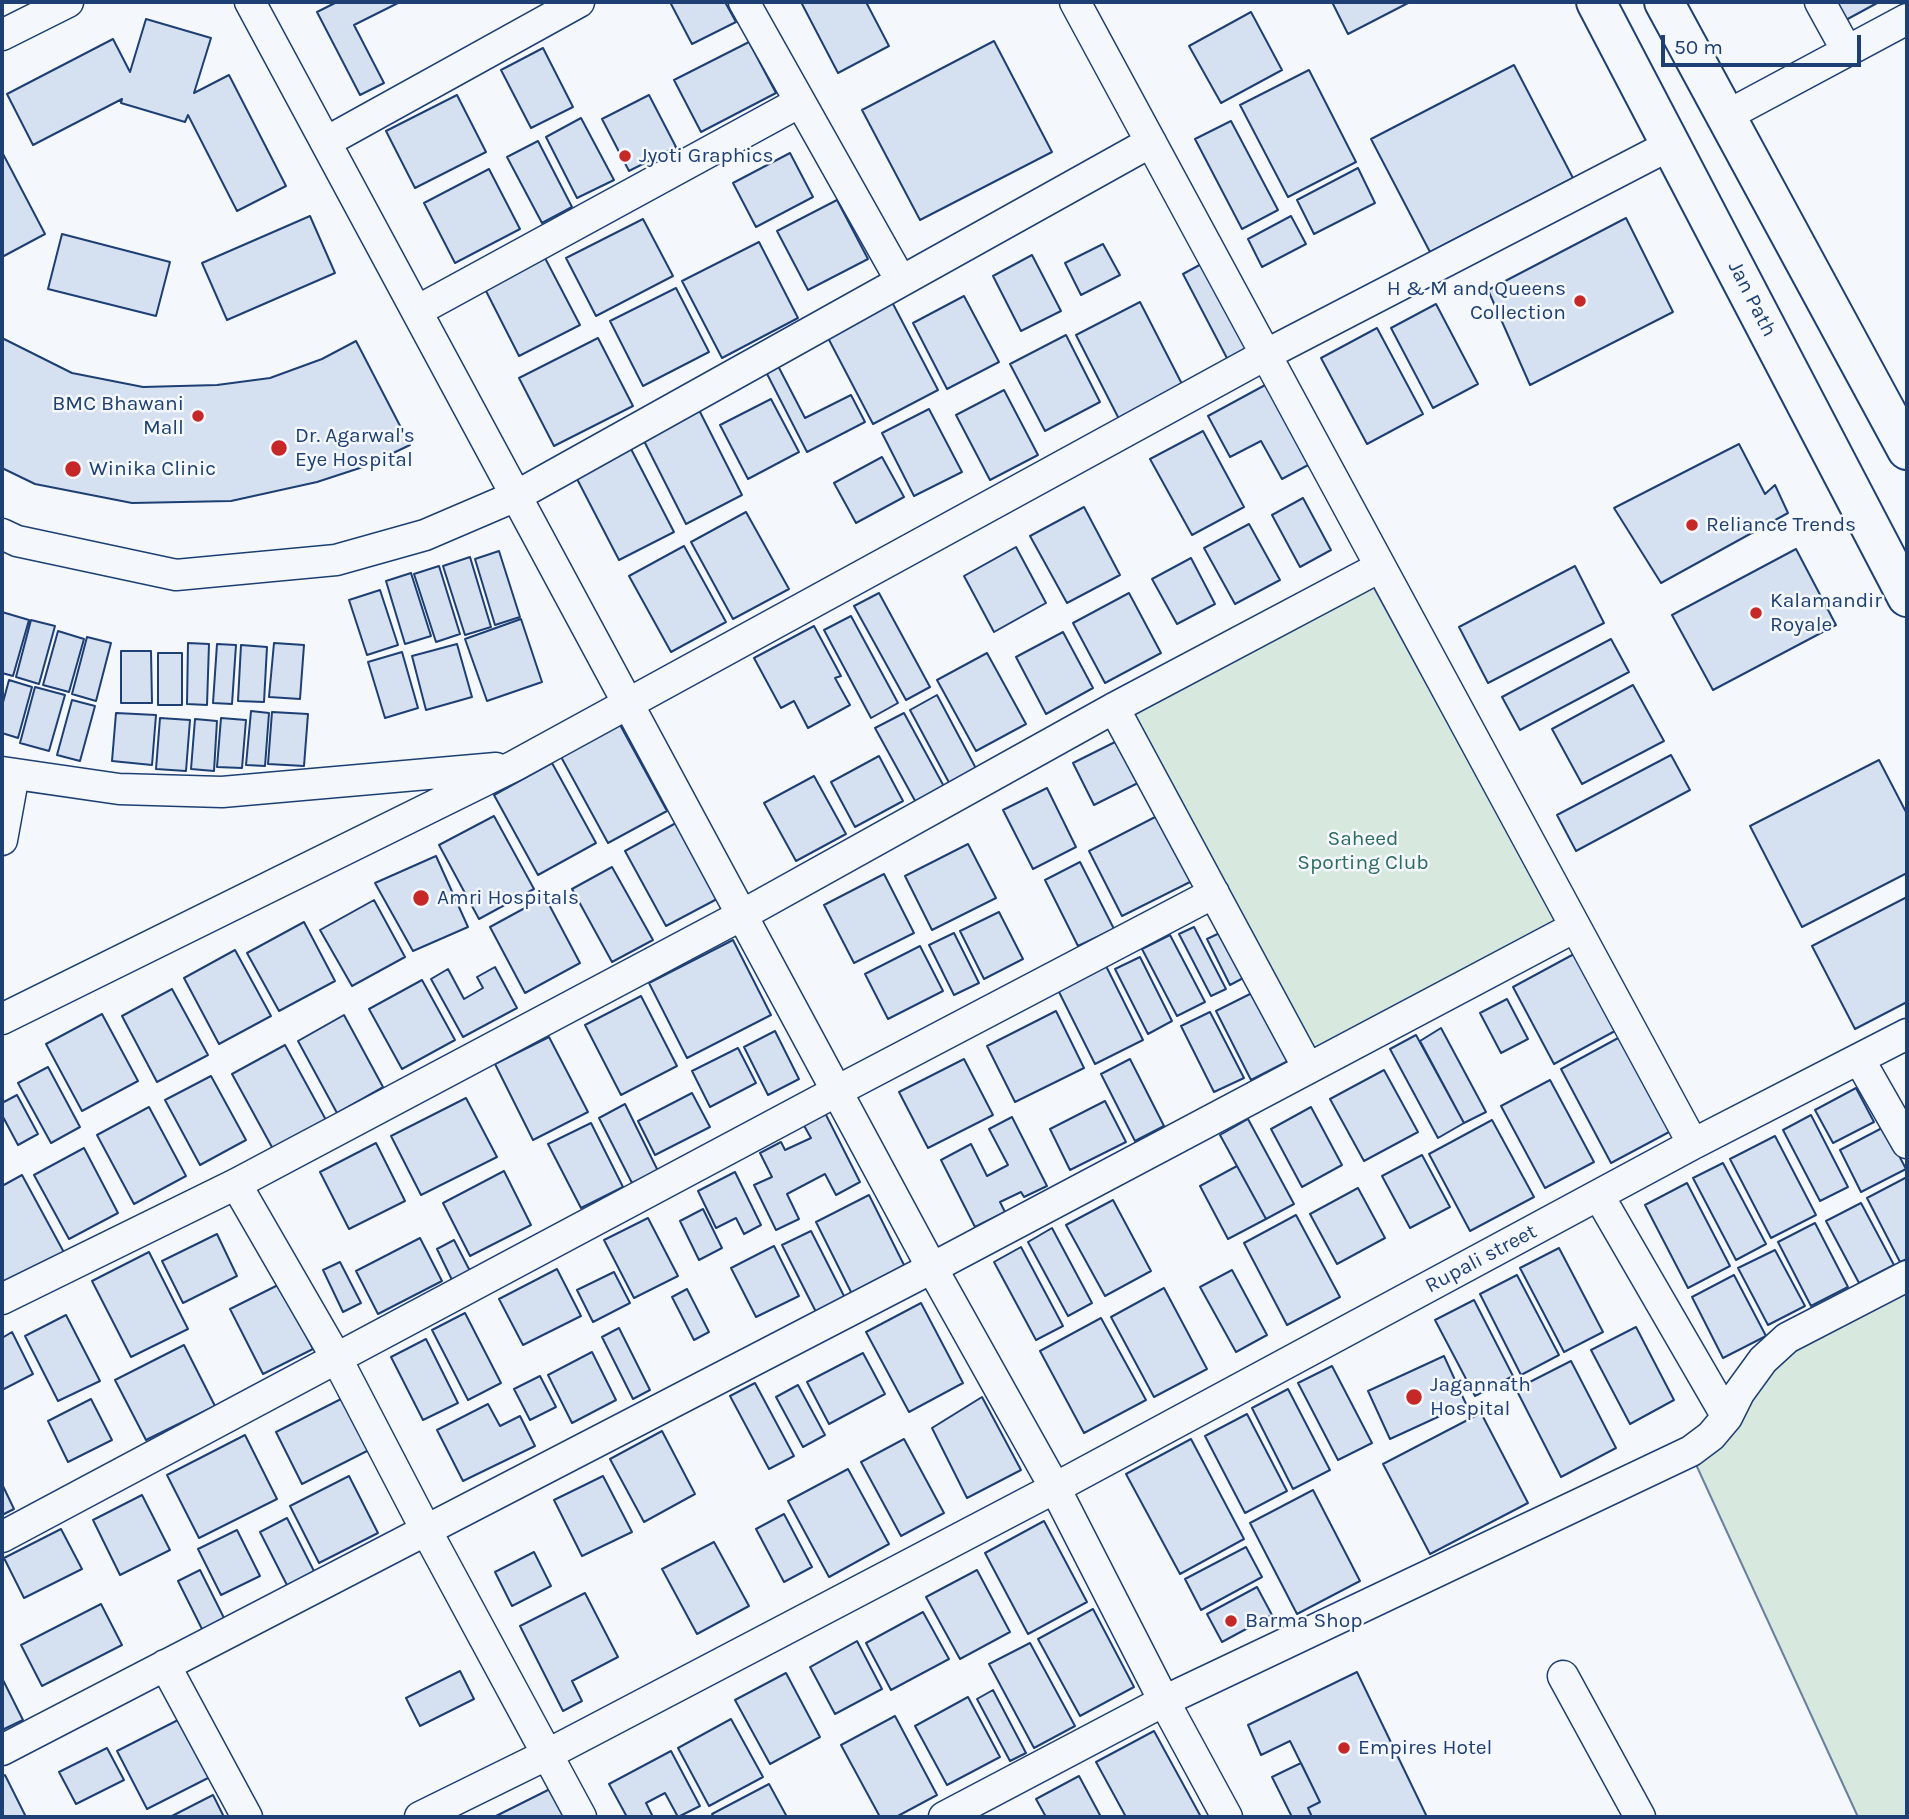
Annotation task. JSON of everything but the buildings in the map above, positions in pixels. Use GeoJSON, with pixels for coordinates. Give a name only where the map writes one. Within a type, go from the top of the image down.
{"type":"FeatureCollection","features":[{"type":"Feature","properties":{"kind":"main road","name":"Jan Path"},"geometry":{"type":"LineString","coordinates":[[1596,2],[1907,597]]}},
{"type":"Feature","properties":{"kind":"main road"},"geometry":{"type":"LineString","coordinates":[[1664,2],[1907,450]]}},
{"type":"Feature","properties":{"kind":"street"},"geometry":{"type":"LineString","coordinates":[[2,36],[68,2]]}},
{"type":"Feature","properties":{"kind":"street"},"geometry":{"type":"LineString","coordinates":[[250,2],[836,1091],[1055,1488],[1227,1817]]}},
{"type":"Feature","properties":{"kind":"street"},"geometry":{"type":"LineString","coordinates":[[326,142],[579,2]]}},
{"type":"Feature","properties":{"kind":"street"},"geometry":{"type":"LineString","coordinates":[[744,2],[901,281]]}},
{"type":"Feature","properties":{"kind":"street"},"geometry":{"type":"LineString","coordinates":[[1075,2],[1693,1144]]}},
{"type":"Feature","properties":{"kind":"street"},"geometry":{"type":"LineString","coordinates":[[1820,2],[1847,51]]}},
{"type":"Feature","properties":{"kind":"street"},"geometry":{"type":"LineString","coordinates":[[1726,116],[1907,19]]}},
{"type":"Feature","properties":{"kind":"street"},"geometry":{"type":"LineString","coordinates":[[417,311],[800,102]]}},
{"type":"Feature","properties":{"kind":"street"},"geometry":{"type":"LineString","coordinates":[[2,534],[16,541],[176,575],[337,560],[425,535],[516,495],[1151,142]]}},
{"type":"Feature","properties":{"kind":"street"},"geometry":{"type":"LineString","coordinates":[[2,1020],[514,766],[1265,355],[1672,144]]}},
{"type":"Feature","properties":{"kind":"street"},"geometry":{"type":"LineString","coordinates":[[2,1299],[236,1184],[741,915],[1114,708],[1380,567]]}},
{"type":"Feature","properties":{"kind":"street"},"geometry":{"type":"LineString","coordinates":[[1114,708],[1308,1068]]}},
{"type":"Feature","properties":{"kind":"street"},"geometry":{"type":"LineString","coordinates":[[2,840],[8,773],[119,789],[222,792],[514,766]]}},
{"type":"Feature","properties":{"kind":"street"},"geometry":{"type":"LineString","coordinates":[[2,1536],[836,1091],[1214,893]]}},
{"type":"Feature","properties":{"kind":"street"},"geometry":{"type":"LineString","coordinates":[[2,1750],[932,1268],[1575,927]]}},
{"type":"Feature","properties":{"kind":"street","name":"Rupali street"},"geometry":{"type":"LineString","coordinates":[[420,1817],[548,1754],[1055,1488],[1693,1144],[1907,1034]]}},
{"type":"Feature","properties":{"kind":"street"},"geometry":{"type":"LineString","coordinates":[[1858,1059],[1907,1143]]}},
{"type":"Feature","properties":{"kind":"street"},"geometry":{"type":"LineString","coordinates":[[236,1184],[337,1359],[581,1817]]}},
{"type":"Feature","properties":{"kind":"street"},"geometry":{"type":"LineString","coordinates":[[1599,1195],[1727,1417]]}},
{"type":"Feature","properties":{"kind":"street"},"geometry":{"type":"LineString","coordinates":[[944,1817],[1164,1701],[1691,1451],[1711,1436],[1727,1417],[1739,1393],[1763,1360],[1787,1338],[1907,1276]]}},
{"type":"Feature","properties":{"kind":"street"},"geometry":{"type":"LineString","coordinates":[[165,1665],[247,1817]]}},
{"type":"Feature","properties":{"kind":"street"},"geometry":{"type":"LineString","coordinates":[[1563,1675],[1640,1817]]}},
{"type":"Feature","properties":{"kind":"green space","name":"Saheed Sporting Club"},"geometry":{"type":"Polygon","coordinates":[[[1373,586],[1556,921],[1314,1049],[1132,710],[1373,586]]]}},
{"type":"Feature","properties":{"kind":"green space"},"geometry":{"type":"Polygon","coordinates":[[[1907,1285],[1907,1817],[1858,1817],[1693,1458],[1789,1345],[1907,1285]]]}},
{"type":"Feature","properties":{"kind":"place","name":"Jyoti Graphics"},"geometry":{"type":"Point","coordinates":[625,156]}},
{"type":"Feature","properties":{"kind":"place","name":"H & M and Queens Collection"},"geometry":{"type":"Point","coordinates":[1580,301]}},
{"type":"Feature","properties":{"kind":"place","name":"BMC Bhawani Mall"},"geometry":{"type":"Point","coordinates":[198,416]}},
{"type":"Feature","properties":{"kind":"place","name":"Dr. Agarwal's Eye Hospital"},"geometry":{"type":"Point","coordinates":[279,448]}},
{"type":"Feature","properties":{"kind":"place","name":"Winika Clinic"},"geometry":{"type":"Point","coordinates":[73,469]}},
{"type":"Feature","properties":{"kind":"place","name":"Reliance Trends"},"geometry":{"type":"Point","coordinates":[1692,525]}},
{"type":"Feature","properties":{"kind":"place","name":"Kalamandir Royale"},"geometry":{"type":"Point","coordinates":[1756,613]}},
{"type":"Feature","properties":{"kind":"place","name":"Amri Hospitals"},"geometry":{"type":"Point","coordinates":[421,898]}},
{"type":"Feature","properties":{"kind":"place","name":"Jagannath Hospital"},"geometry":{"type":"Point","coordinates":[1414,1397]}},
{"type":"Feature","properties":{"kind":"place","name":"Barma Shop"},"geometry":{"type":"Point","coordinates":[1231,1621]}},
{"type":"Feature","properties":{"kind":"place","name":"Empires Hotel"},"geometry":{"type":"Point","coordinates":[1344,1748]}}]}
